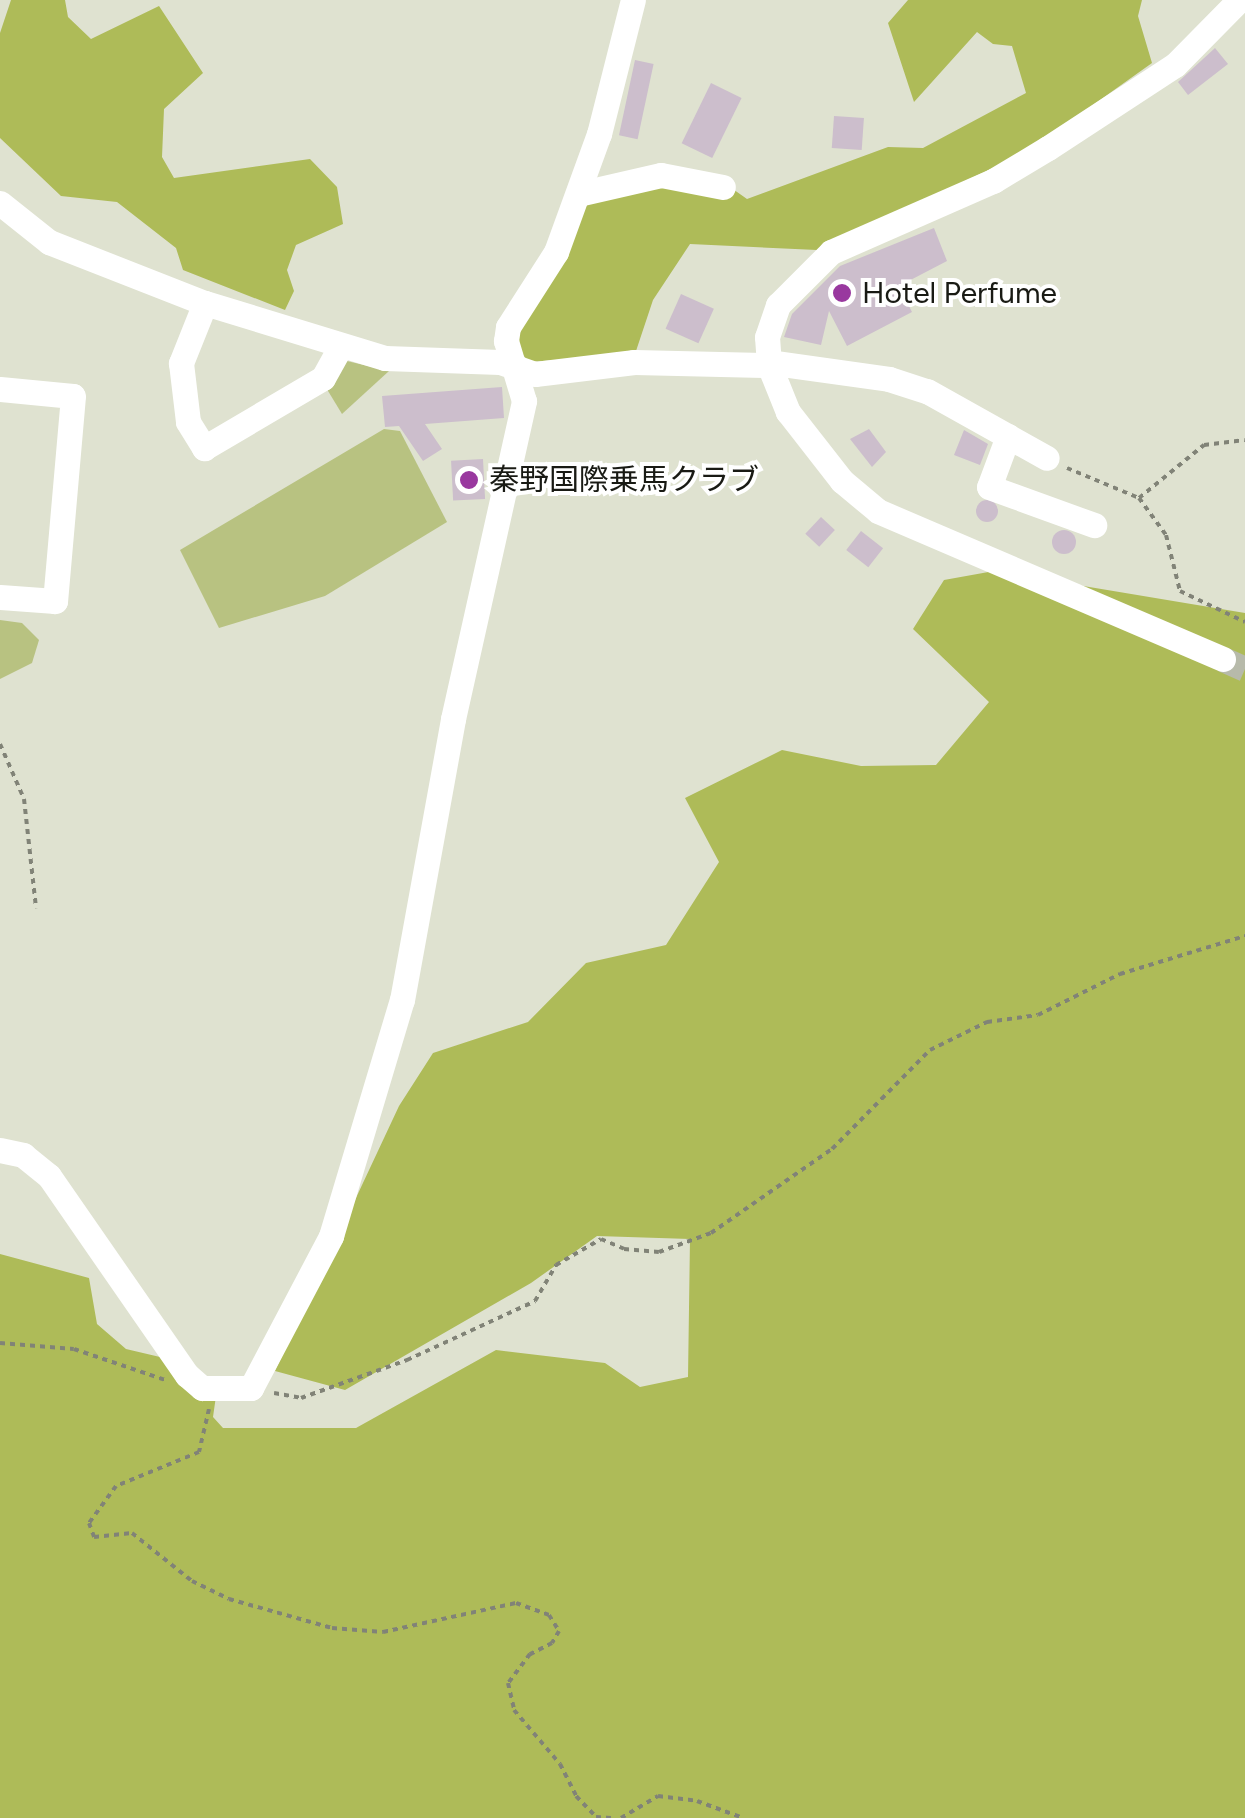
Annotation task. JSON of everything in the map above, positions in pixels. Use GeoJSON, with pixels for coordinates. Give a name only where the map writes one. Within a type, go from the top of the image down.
{"type":"FeatureCollection","features":[{"type":"Feature","properties":{"kind":"street"},"geometry":{"type":"LineString","coordinates":[[0,1150],[22,1155],[49,1176],[206,1389],[250,1388],[331,1236],[402,1000],[453,719],[520,424],[524,384],[516,367],[508,327],[546,273],[578,194],[633,0]]}},
{"type":"Feature","properties":{"kind":"street"},"geometry":{"type":"LineString","coordinates":[[1223,659],[878,511],[804,436],[768,363],[770,321],[812,266],[1048,148],[1175,66],[1239,0]]}},
{"type":"Feature","properties":{"kind":"street"},"geometry":{"type":"LineString","coordinates":[[578,194],[661,175],[723,187]]}},
{"type":"Feature","properties":{"kind":"street"},"geometry":{"type":"LineString","coordinates":[[0,203],[49,242],[204,303],[385,358],[516,367],[535,374],[634,362],[768,363],[888,379],[928,391],[1047,458]]}},
{"type":"Feature","properties":{"kind":"street"},"geometry":{"type":"LineString","coordinates":[[204,303],[181,362],[188,422],[204,448],[322,378],[340,346]]}},
{"type":"Feature","properties":{"kind":"street"},"geometry":{"type":"LineString","coordinates":[[0,390],[73,396],[54,602],[0,597]]}},
{"type":"Feature","properties":{"kind":"street"},"geometry":{"type":"LineString","coordinates":[[1008,436],[989,486],[1094,525]]}},
{"type":"Feature","properties":{"kind":"path"},"geometry":{"type":"LineString","coordinates":[[1139,498],[1204,445],[1245,440]]}},
{"type":"Feature","properties":{"kind":"path"},"geometry":{"type":"LineString","coordinates":[[1047,458],[1139,498],[1166,535],[1180,591],[1245,622]]}},
{"type":"Feature","properties":{"kind":"path"},"geometry":{"type":"LineString","coordinates":[[0,744],[24,798],[36,908]]}},
{"type":"Feature","properties":{"kind":"path"},"geometry":{"type":"LineString","coordinates":[[250,1388],[301,1398],[407,1360],[535,1301],[556,1265],[601,1239],[624,1249],[659,1252],[711,1232],[832,1149],[930,1050],[987,1022],[1038,1015],[1120,974],[1245,936]]}},
{"type":"Feature","properties":{"kind":"path"},"geometry":{"type":"LineString","coordinates":[[0,1343],[74,1349],[206,1389],[199,1452],[116,1486],[89,1522],[94,1537],[132,1532],[192,1581],[229,1599],[332,1628],[384,1632],[516,1603],[549,1616],[559,1631],[552,1644],[530,1654],[508,1683],[514,1710],[560,1764],[576,1796],[596,1816],[611,1818]]}},
{"type":"Feature","properties":{"kind":"path"},"geometry":{"type":"LineString","coordinates":[[621,1818],[658,1796],[697,1801],[743,1818]]}},
{"type":"Feature","properties":{"kind":"green space"},"geometry":{"type":"Polygon","coordinates":[[[11,0],[65,0],[68,17],[91,39],[159,6],[203,73],[164,109],[162,157],[174,178],[310,159],[337,187],[343,224],[296,245],[287,270],[294,291],[285,310],[183,270],[176,248],[117,202],[61,196],[0,138],[0,33],[11,0]]]}},
{"type":"Feature","properties":{"kind":"green space"},"geometry":{"type":"Polygon","coordinates":[[[908,0],[1142,0],[1138,16],[1152,63],[1027,152],[817,250],[690,244],[653,300],[635,354],[529,362],[516,347],[517,331],[583,201],[663,170],[720,180],[747,199],[888,147],[923,148],[1026,93],[1012,46],[993,44],[977,32],[914,102],[888,23],[908,0]]]}},
{"type":"Feature","properties":{"kind":"green space"},"geometry":{"type":"Polygon","coordinates":[[[347,361],[389,371],[342,414],[325,386],[347,361]]]}},
{"type":"Feature","properties":{"kind":"green space"},"geometry":{"type":"Polygon","coordinates":[[[384,429],[400,431],[447,522],[325,596],[219,628],[180,550],[384,429]]]}},
{"type":"Feature","properties":{"kind":"green space"},"geometry":{"type":"Polygon","coordinates":[[[994,571],[1245,613],[1245,1818],[0,1818],[0,1254],[89,1278],[97,1324],[126,1349],[177,1361],[217,1389],[213,1417],[223,1428],[356,1428],[496,1350],[605,1363],[640,1387],[688,1377],[690,1239],[597,1236],[531,1283],[345,1390],[275,1371],[399,1106],[433,1053],[528,1022],[586,963],[666,945],[719,862],[685,798],[782,750],[861,766],[936,765],[989,702],[913,629],[944,580],[994,571]]]}},
{"type":"Feature","properties":{"kind":"green space"},"geometry":{"type":"Polygon","coordinates":[[[0,620],[22,623],[39,640],[32,663],[0,679],[0,620]]]}},
{"type":"Feature","properties":{"kind":"building"},"geometry":{"type":"Polygon","coordinates":[[[1215,48],[1228,64],[1188,95],[1178,82],[1215,48]]]}},
{"type":"Feature","properties":{"kind":"building"},"geometry":{"type":"Polygon","coordinates":[[[635,60],[654,64],[638,139],[619,135],[635,60]]]}},
{"type":"Feature","properties":{"kind":"building"},"geometry":{"type":"Polygon","coordinates":[[[711,83],[742,98],[712,158],[682,143],[711,83]]]}},
{"type":"Feature","properties":{"kind":"building"},"geometry":{"type":"Polygon","coordinates":[[[834,116],[864,118],[862,150],[832,148],[834,116]]]}},
{"type":"Feature","properties":{"kind":"building","name":"Hotel Perfume"},"geometry":{"type":"Polygon","coordinates":[[[934,228],[947,261],[899,286],[912,312],[847,346],[829,311],[821,345],[784,337],[792,314],[840,266],[934,228]]]}},
{"type":"Feature","properties":{"kind":"building"},"geometry":{"type":"Polygon","coordinates":[[[681,294],[714,309],[698,343],[666,329],[681,294]]]}},
{"type":"Feature","properties":{"kind":"building"},"geometry":{"type":"Polygon","coordinates":[[[502,387],[504,418],[425,424],[442,449],[423,461],[399,426],[385,427],[382,396],[502,387]]]}},
{"type":"Feature","properties":{"kind":"building"},"geometry":{"type":"Polygon","coordinates":[[[869,429],[886,452],[872,467],[850,439],[869,429]]]}},
{"type":"Feature","properties":{"kind":"building"},"geometry":{"type":"Polygon","coordinates":[[[964,430],[988,444],[980,465],[954,455],[964,430]]]}},
{"type":"Feature","properties":{"kind":"building","name":"秦野国際乗馬クラブ"},"geometry":{"type":"Polygon","coordinates":[[[483,459],[485,499],[453,501],[451,461],[483,459]]]}},
{"type":"Feature","properties":{"kind":"building"},"geometry":{"type":"Polygon","coordinates":[[[987,500],[995,503],[995,519],[987,522],[979,519],[976,511],[979,503],[987,500]]]}},
{"type":"Feature","properties":{"kind":"building"},"geometry":{"type":"Polygon","coordinates":[[[821,517],[835,530],[819,547],[805,534],[821,517]]]}},
{"type":"Feature","properties":{"kind":"building"},"geometry":{"type":"Polygon","coordinates":[[[1064,530],[1073,533],[1073,551],[1064,554],[1055,551],[1052,542],[1055,533],[1064,530]]]}},
{"type":"Feature","properties":{"kind":"building"},"geometry":{"type":"Polygon","coordinates":[[[861,531],[883,548],[868,567],[846,550],[861,531]]]}},
{"type":"Feature","properties":{"kind":"tunnel"},"geometry":{"type":"LineString","coordinates":[[1223,659],[1245,669]]}},
{"type":"Feature","properties":{"kind":"place","name":"Hotel Perfume"},"geometry":{"type":"Point","coordinates":[842,293]}},
{"type":"Feature","properties":{"kind":"place","name":"秦野国際乗馬クラブ"},"geometry":{"type":"Point","coordinates":[469,480]}}]}
